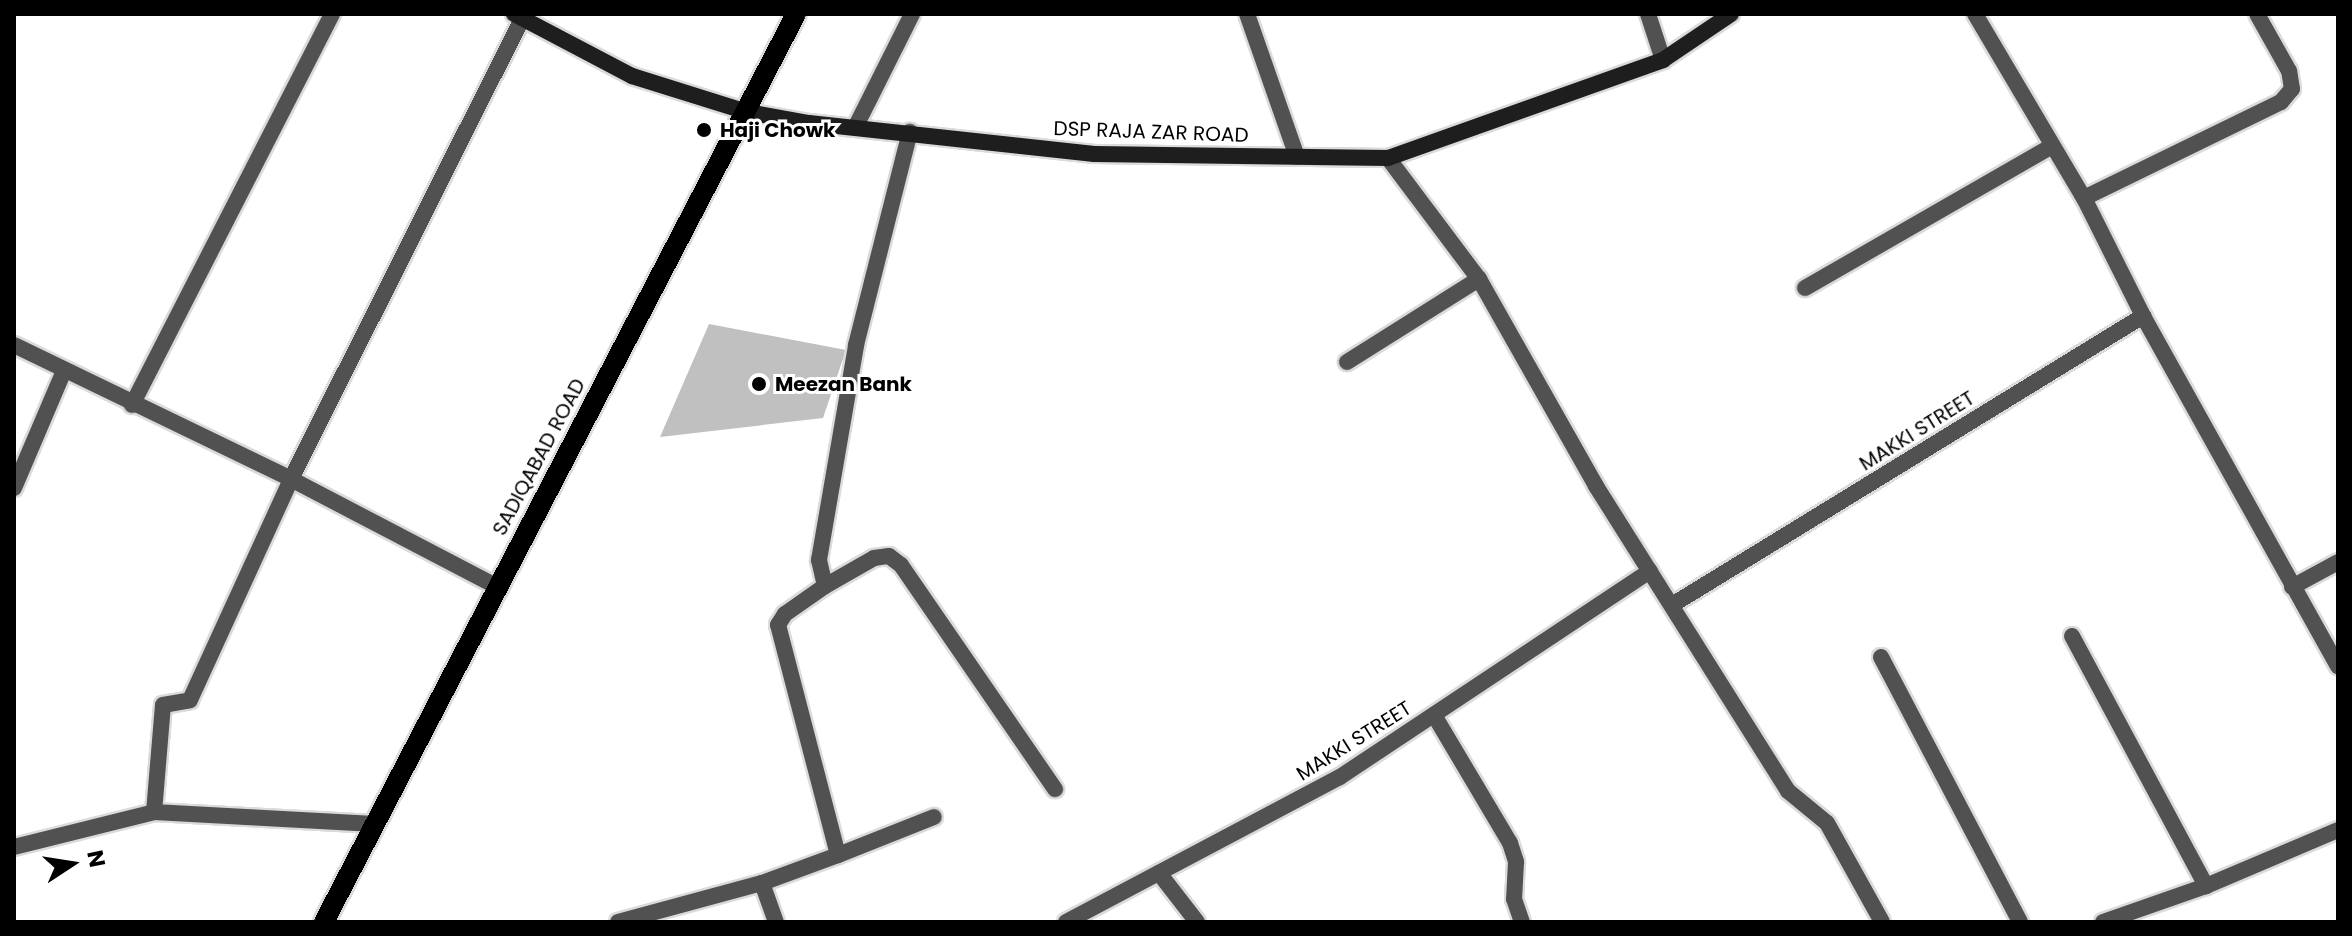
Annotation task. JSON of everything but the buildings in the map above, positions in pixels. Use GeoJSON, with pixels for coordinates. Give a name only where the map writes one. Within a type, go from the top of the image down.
{"type":"FeatureCollection","features":[{"type":"Feature","properties":{"kind":"main road","name":"SADIQABAD ROAD"},"geometry":{"type":"LineString","coordinates":[[324,922],[796,14]]}},
{"type":"Feature","properties":{"kind":"street"},"geometry":{"type":"LineString","coordinates":[[132,405],[332,14]]}},
{"type":"Feature","properties":{"kind":"street"},"geometry":{"type":"LineString","coordinates":[[856,126],[912,14]]}},
{"type":"Feature","properties":{"kind":"street"},"geometry":{"type":"LineString","coordinates":[[1247,14],[1297,157]]}},
{"type":"Feature","properties":{"kind":"street"},"geometry":{"type":"LineString","coordinates":[[1648,14],[1663,60]]}},
{"type":"Feature","properties":{"kind":"street","name":"DSP RAJA ZAR ROAD"},"geometry":{"type":"LineString","coordinates":[[518,16],[632,76],[747,112],[1094,154],[1388,158],[1663,60],[1731,14]]}},
{"type":"Feature","properties":{"kind":"street"},"geometry":{"type":"LineString","coordinates":[[1975,14],[2084,198],[2143,316],[2338,666]]}},
{"type":"Feature","properties":{"kind":"street"},"geometry":{"type":"LineString","coordinates":[[2084,198],[2281,102],[2292,89],[2289,71],[2257,14]]}},
{"type":"Feature","properties":{"kind":"street"},"geometry":{"type":"LineString","coordinates":[[154,812],[161,710],[167,702],[190,700],[291,479],[518,16]]}},
{"type":"Feature","properties":{"kind":"street"},"geometry":{"type":"LineString","coordinates":[[825,586],[819,560],[848,389],[910,132]]}},
{"type":"Feature","properties":{"kind":"street"},"geometry":{"type":"LineString","coordinates":[[1805,288],[2052,146]]}},
{"type":"Feature","properties":{"kind":"street"},"geometry":{"type":"LineString","coordinates":[[1388,158],[1479,279],[1650,571],[1788,791],[1827,823],[1882,922]]}},
{"type":"Feature","properties":{"kind":"street"},"geometry":{"type":"LineString","coordinates":[[1347,362],[1479,279]]}},
{"type":"Feature","properties":{"kind":"street","name":"MAKKI STREET"},"geometry":{"type":"LineString","coordinates":[[1672,605],[2143,316]]}},
{"type":"Feature","properties":{"kind":"street"},"geometry":{"type":"LineString","coordinates":[[14,345],[132,405],[291,479],[498,587]]}},
{"type":"Feature","properties":{"kind":"street"},"geometry":{"type":"LineString","coordinates":[[14,488],[64,371]]}},
{"type":"Feature","properties":{"kind":"street"},"geometry":{"type":"LineString","coordinates":[[838,855],[778,625],[785,614],[825,586],[874,558],[889,556],[901,565],[1055,789]]}},
{"type":"Feature","properties":{"kind":"street"},"geometry":{"type":"LineString","coordinates":[[2292,587],[2338,562]]}},
{"type":"Feature","properties":{"kind":"street","name":"MAKKI STREET"},"geometry":{"type":"LineString","coordinates":[[1066,922],[1340,777],[1650,571]]}},
{"type":"Feature","properties":{"kind":"street"},"geometry":{"type":"LineString","coordinates":[[2072,636],[2206,886]]}},
{"type":"Feature","properties":{"kind":"street"},"geometry":{"type":"LineString","coordinates":[[1881,657],[2020,922]]}},
{"type":"Feature","properties":{"kind":"street"},"geometry":{"type":"LineString","coordinates":[[1434,715],[1510,843],[1516,862],[1514,899],[1522,922]]}},
{"type":"Feature","properties":{"kind":"street"},"geometry":{"type":"LineString","coordinates":[[14,847],[154,812],[375,824]]}},
{"type":"Feature","properties":{"kind":"street"},"geometry":{"type":"LineString","coordinates":[[618,922],[762,883],[934,817]]}},
{"type":"Feature","properties":{"kind":"street"},"geometry":{"type":"LineString","coordinates":[[2103,922],[2206,886],[2338,830]]}},
{"type":"Feature","properties":{"kind":"street"},"geometry":{"type":"LineString","coordinates":[[1159,873],[1197,922]]}},
{"type":"Feature","properties":{"kind":"street"},"geometry":{"type":"LineString","coordinates":[[762,883],[776,922]]}},
{"type":"Feature","properties":{"kind":"place","name":"Haji Chowk"},"geometry":{"type":"Point","coordinates":[704,130]}},
{"type":"Feature","properties":{"kind":"place","name":"Meezan Bank"},"geometry":{"type":"Point","coordinates":[759,384]}}]}
